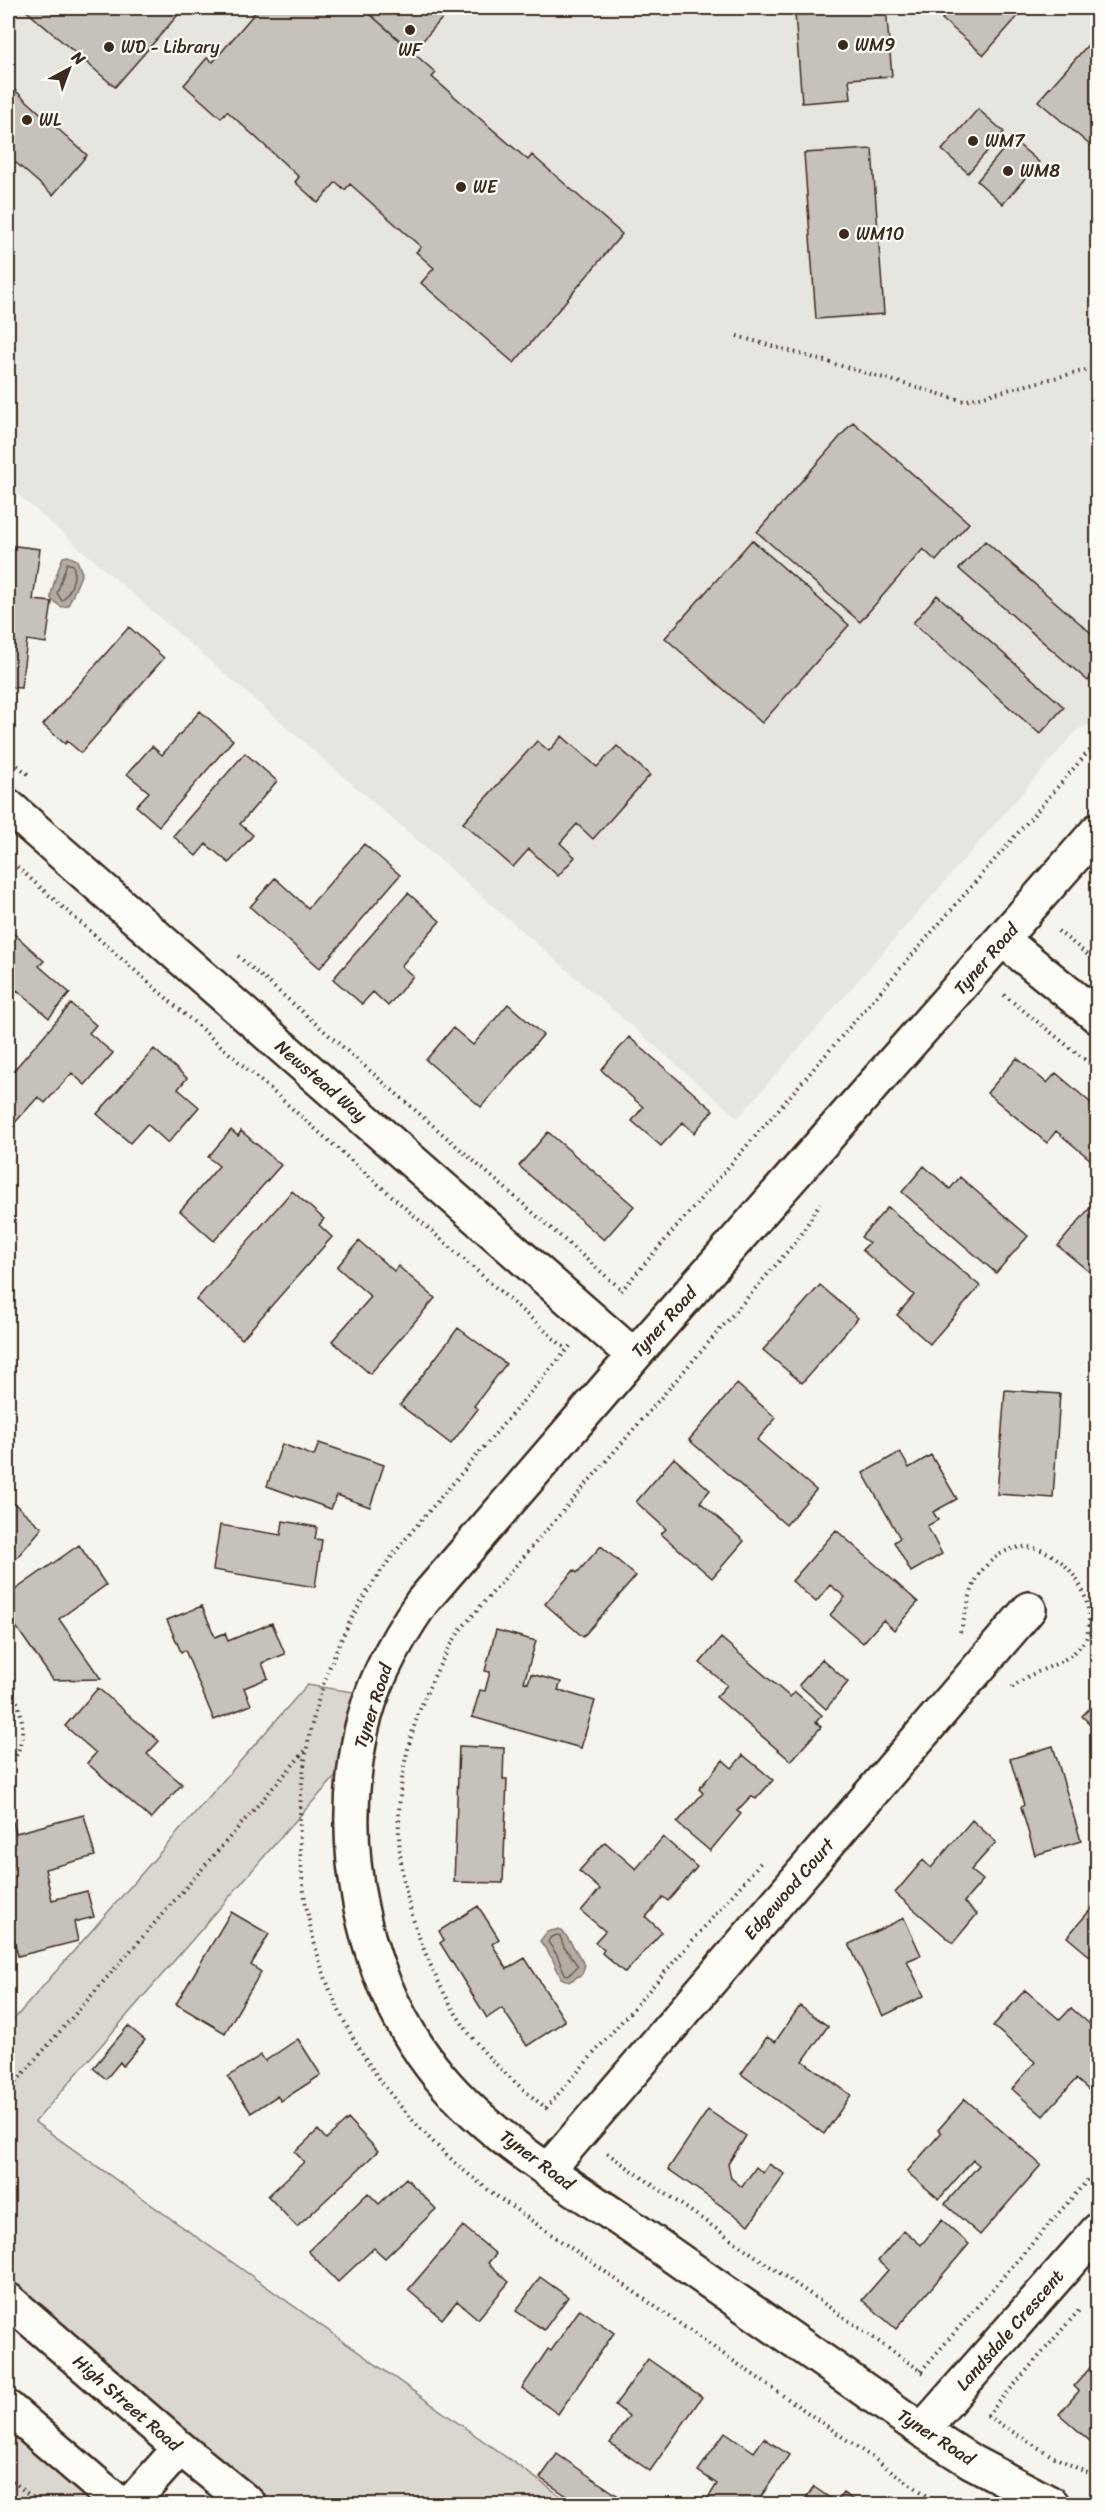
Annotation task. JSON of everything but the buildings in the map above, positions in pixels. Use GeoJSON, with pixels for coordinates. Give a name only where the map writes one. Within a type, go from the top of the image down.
{"type":"FeatureCollection","features":[{"type":"Feature","properties":{"kind":"street","name":"Newstead Way"},"geometry":{"type":"LineString","coordinates":[[8,806],[634,1356]]}},
{"type":"Feature","properties":{"kind":"street","name":"Tyner Road"},"geometry":{"type":"LineString","coordinates":[[1052,2505],[972,2462],[922,2430],[548,2170],[467,2106],[432,2067],[391,2002],[366,1933],[357,1890],[352,1849],[355,1767],[362,1729],[385,1664],[401,1632],[422,1602],[634,1356],[1098,830]]}},
{"type":"Feature","properties":{"kind":"street"},"geometry":{"type":"LineString","coordinates":[[1003,940],[1098,1017]]}},
{"type":"Feature","properties":{"kind":"street","name":"Edgewood Court"},"geometry":{"type":"LineString","coordinates":[[548,2170],[1029,1609]]}},
{"type":"Feature","properties":{"kind":"street","name":"Landsdale Crescent"},"geometry":{"type":"LineString","coordinates":[[922,2430],[1098,2230]]}},
{"type":"Feature","properties":{"kind":"street","name":"High Street Road"},"geometry":{"type":"LineString","coordinates":[[8,2300],[249,2505]]}},
{"type":"Feature","properties":{"kind":"street"},"geometry":{"type":"LineString","coordinates":[[8,2408],[120,2505]]}},
{"type":"Feature","properties":{"kind":"street"},"geometry":{"type":"LineString","coordinates":[[130,2505],[180,2448]]}},
{"type":"Feature","properties":{"kind":"path"},"geometry":{"type":"LineString","coordinates":[[737,336],[964,401],[1098,367]]}},
{"type":"Feature","properties":{"kind":"path"},"geometry":{"type":"LineString","coordinates":[[615,1299],[1088,752],[1098,745]]}},
{"type":"Feature","properties":{"kind":"path"},"geometry":{"type":"LineString","coordinates":[[8,758],[36,780]]}},
{"type":"Feature","properties":{"kind":"path"},"geometry":{"type":"LineString","coordinates":[[8,859],[567,1350]]}},
{"type":"Feature","properties":{"kind":"path"},"geometry":{"type":"LineString","coordinates":[[1058,932],[1098,963]]}},
{"type":"Feature","properties":{"kind":"path"},"geometry":{"type":"LineString","coordinates":[[234,952],[622,1290]]}},
{"type":"Feature","properties":{"kind":"path"},"geometry":{"type":"LineString","coordinates":[[996,1004],[1011,987]]}},
{"type":"Feature","properties":{"kind":"path"},"geometry":{"type":"LineString","coordinates":[[1004,995],[1098,1070]]}},
{"type":"Feature","properties":{"kind":"path"},"geometry":{"type":"LineString","coordinates":[[553,2114],[485,2054],[456,2014],[423,1949],[411,1917],[402,1876],[397,1821],[401,1780],[409,1743],[437,1669],[466,1622],[800,1238],[822,1200]]}},
{"type":"Feature","properties":{"kind":"path"},"geometry":{"type":"LineString","coordinates":[[575,1341],[402,1542],[380,1572],[338,1646],[325,1678],[306,1750],[300,1821],[306,1897],[325,1978],[358,2047],[376,2075],[413,2120],[453,2162],[476,2181],[939,2505]]}},
{"type":"Feature","properties":{"kind":"path"},"geometry":{"type":"LineString","coordinates":[[8,1686],[13,1693],[23,1725],[22,1740],[8,1768]]}},
{"type":"Feature","properties":{"kind":"path"},"geometry":{"type":"LineString","coordinates":[[8,2091],[306,1750]]}},
{"type":"Feature","properties":{"kind":"path"},"geometry":{"type":"LineString","coordinates":[[599,2148],[927,2374]]}},
{"type":"Feature","properties":{"kind":"path"},"geometry":{"type":"LineString","coordinates":[[921,2371],[1098,2168]]}},
{"type":"Feature","properties":{"kind":"path"},"geometry":{"type":"LineString","coordinates":[[987,2416],[1083,2306]]}},
{"type":"Feature","properties":{"kind":"path"},"geometry":{"type":"LineString","coordinates":[[981,2412],[1052,2456],[1098,2478]]}},
{"type":"Feature","properties":{"kind":"path"},"geometry":{"type":"LineString","coordinates":[[8,2477],[40,2505]]}},
{"type":"Feature","properties":{"kind":"shaded area"},"geometry":{"type":"Polygon","coordinates":[[[8,8],[1097,8],[1097,722],[1078,729],[738,1118],[8,486],[8,8]]]}},
{"type":"Feature","properties":{"kind":"shaded area"},"geometry":{"type":"Polygon","coordinates":[[[307,1685],[374,1695],[358,1752],[287,1830],[35,2122],[572,2504],[249,2504],[8,2300],[8,2026],[307,1685]]]}},
{"type":"Feature","properties":{"kind":"shaded area"},"geometry":{"type":"Polygon","coordinates":[[[8,2408],[120,2504],[8,2504],[8,2408]]]}},
{"type":"Feature","properties":{"kind":"water"},"geometry":{"type":"Polygon","coordinates":[[[68,556],[77,560],[82,573],[68,606],[61,607],[51,599],[51,595],[63,557],[68,556]]]}},
{"type":"Feature","properties":{"kind":"water"},"geometry":{"type":"Polygon","coordinates":[[[559,1929],[585,1965],[582,1974],[569,1982],[561,1978],[552,1958],[540,1941],[547,1932],[559,1929]]]}},
{"type":"Feature","properties":{"kind":"place","name":"WF"},"geometry":{"type":"Point","coordinates":[410,30]}},
{"type":"Feature","properties":{"kind":"place","name":"WM9"},"geometry":{"type":"Point","coordinates":[843,45]}},
{"type":"Feature","properties":{"kind":"place","name":"WD - Library"},"geometry":{"type":"Point","coordinates":[109,47]}},
{"type":"Feature","properties":{"kind":"place","name":"WL"},"geometry":{"type":"Point","coordinates":[27,120]}},
{"type":"Feature","properties":{"kind":"place","name":"WM7"},"geometry":{"type":"Point","coordinates":[973,141]}},
{"type":"Feature","properties":{"kind":"place","name":"WM8"},"geometry":{"type":"Point","coordinates":[1008,171]}},
{"type":"Feature","properties":{"kind":"place","name":"WE"},"geometry":{"type":"Point","coordinates":[461,187]}},
{"type":"Feature","properties":{"kind":"place","name":"WM10"},"geometry":{"type":"Point","coordinates":[844,234]}}]}
